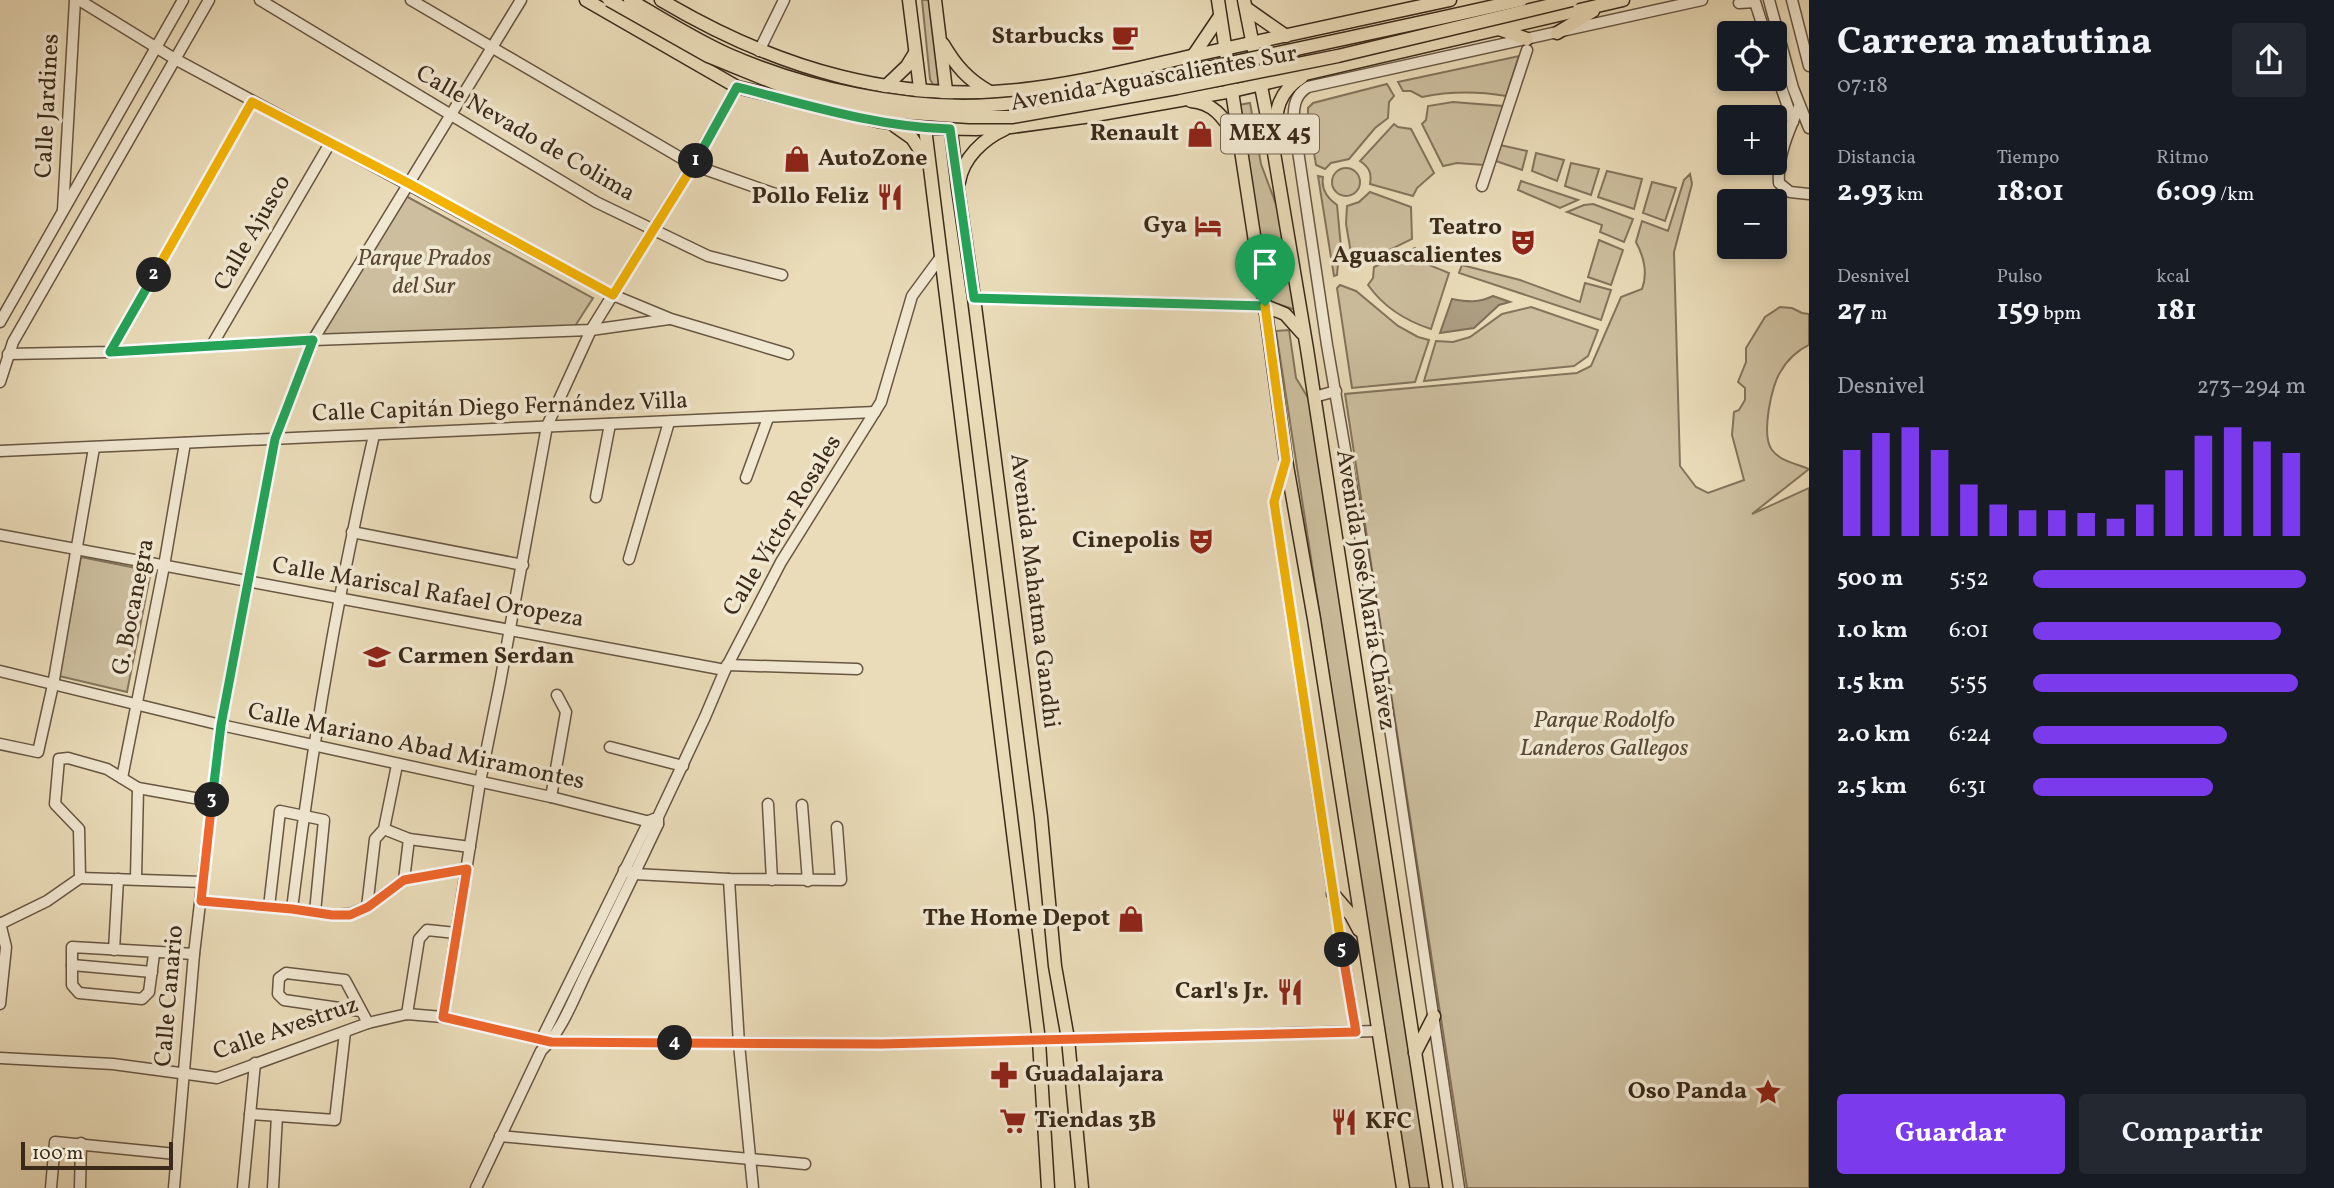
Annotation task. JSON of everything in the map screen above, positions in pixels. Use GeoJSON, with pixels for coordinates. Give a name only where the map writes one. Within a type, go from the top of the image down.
{"type":"FeatureCollection","features":[{"type":"Feature","properties":{"kind":"main road","name":"Avenida Aguascalientes Sur"},"geometry":{"type":"LineString","coordinates":[[586,0],[737,87],[878,121],[950,129],[1035,124],[1259,85],[1314,79],[1379,57],[1623,0]]}},
{"type":"Feature","properties":{"kind":"main road","name":"Avenida Aguascalientes Sur"},"geometry":{"type":"LineString","coordinates":[[609,0],[708,56],[787,88],[883,111],[969,117],[1023,116],[1177,88],[1338,56],[1572,0]]}},
{"type":"Feature","properties":{"kind":"main road","name":"Avenida Aguascalientes Sur"},"geometry":{"type":"LineString","coordinates":[[630,0],[702,41],[790,78],[911,102],[988,105],[1048,99],[1162,78],[1521,0]]}},
{"type":"Feature","properties":{"kind":"main road","name":"Avenida Aguascalientes Sur"},"geometry":{"type":"LineString","coordinates":[[662,0],[710,28],[787,62],[860,83],[946,93],[1033,89],[1450,0]]}},
{"type":"Feature","properties":{"kind":"main road","name":"Avenida Mahatma Gandhi"},"geometry":{"type":"LineString","coordinates":[[909,0],[1039,1041],[1048,1188]]}},
{"type":"Feature","properties":{"kind":"main road","name":"Avenida Mahatma Gandhi"},"geometry":{"type":"LineString","coordinates":[[935,0],[1040,804],[1055,966],[1068,1039],[1082,1188]]}},
{"type":"Feature","properties":{"kind":"main road","name":"MEX 45"},"geometry":{"type":"LineString","coordinates":[[1218,0],[1286,460],[1314,620],[1403,1188]]}},
{"type":"Feature","properties":{"kind":"main road"},"geometry":{"type":"LineString","coordinates":[[1245,4],[1286,36]]}},
{"type":"Feature","properties":{"kind":"main road","name":"Avenida José María Chávez"},"geometry":{"type":"LineString","coordinates":[[1245,4],[1273,147],[1314,397],[1436,1188]]}},
{"type":"Feature","properties":{"kind":"main road"},"geometry":{"type":"LineString","coordinates":[[1557,33],[1602,5]]}},
{"type":"Feature","properties":{"kind":"main road"},"geometry":{"type":"LineString","coordinates":[[1379,57],[1371,50],[1366,34],[1376,21],[1391,13]]}},
{"type":"Feature","properties":{"kind":"main road"},"geometry":{"type":"LineString","coordinates":[[1193,56],[1220,16]]}},
{"type":"Feature","properties":{"kind":"main road"},"geometry":{"type":"LineString","coordinates":[[1498,29],[1527,45]]}},
{"type":"Feature","properties":{"kind":"main road"},"geometry":{"type":"LineString","coordinates":[[939,39],[955,65],[972,82],[991,93]]}},
{"type":"Feature","properties":{"kind":"main road"},"geometry":{"type":"LineString","coordinates":[[885,87],[907,66],[915,53]]}},
{"type":"Feature","properties":{"kind":"main road"},"geometry":{"type":"LineString","coordinates":[[1273,147],[1279,99],[1293,83],[1314,79]]}},
{"type":"Feature","properties":{"kind":"main road"},"geometry":{"type":"LineString","coordinates":[[897,124],[908,117],[911,107],[909,99],[901,89]]}},
{"type":"Feature","properties":{"kind":"main road"},"geometry":{"type":"LineString","coordinates":[[1033,89],[1022,96],[1019,108],[1026,120],[1035,124]]}},
{"type":"Feature","properties":{"kind":"main road"},"geometry":{"type":"LineString","coordinates":[[1180,100],[1202,102],[1213,107],[1240,143]]}},
{"type":"Feature","properties":{"kind":"main road"},"geometry":{"type":"LineString","coordinates":[[878,121],[896,127],[912,138],[929,169]]}},
{"type":"Feature","properties":{"kind":"main road"},"geometry":{"type":"LineString","coordinates":[[958,189],[961,173],[976,150],[992,136],[1011,127]]}},
{"type":"Feature","properties":{"kind":"main road"},"geometry":{"type":"LineString","coordinates":[[1265,306],[1279,310],[1291,318],[1305,343]]}},
{"type":"Feature","properties":{"kind":"main road"},"geometry":{"type":"LineString","coordinates":[[1333,894],[1351,915],[1365,944]]}},
{"type":"Feature","properties":{"kind":"main road"},"geometry":{"type":"LineString","coordinates":[[1414,1053],[1434,1016]]}},
{"type":"Feature","properties":{"kind":"street"},"geometry":{"type":"LineString","coordinates":[[77,0],[175,60],[613,295],[671,319],[788,354]]}},
{"type":"Feature","properties":{"kind":"street","name":"Calle Jardines"},"geometry":{"type":"LineString","coordinates":[[63,214],[77,0]]}},
{"type":"Feature","properties":{"kind":"street"},"geometry":{"type":"LineString","coordinates":[[0,321],[183,0]]}},
{"type":"Feature","properties":{"kind":"street"},"geometry":{"type":"LineString","coordinates":[[0,382],[13,342],[209,0]]}},
{"type":"Feature","properties":{"kind":"street","name":"Calle Nevado de Colima"},"geometry":{"type":"LineString","coordinates":[[260,0],[596,202],[708,256],[782,275]]}},
{"type":"Feature","properties":{"kind":"street"},"geometry":{"type":"LineString","coordinates":[[411,0],[693,165],[775,194]]}},
{"type":"Feature","properties":{"kind":"street","name":"Calle Canario"},"geometry":{"type":"LineString","coordinates":[[174,1188],[194,954],[221,725],[275,439],[313,340],[521,0]]}},
{"type":"Feature","properties":{"kind":"street"},"geometry":{"type":"LineString","coordinates":[[759,51],[784,0]]}},
{"type":"Feature","properties":{"kind":"street","name":"Avenida Aguascalientes Sur"},"geometry":{"type":"LineString","coordinates":[[1314,79],[1527,45],[1557,33],[1702,0]]}},
{"type":"Feature","properties":{"kind":"street"},"geometry":{"type":"LineString","coordinates":[[1769,0],[1799,107],[1809,128]]}},
{"type":"Feature","properties":{"kind":"street"},"geometry":{"type":"LineString","coordinates":[[1792,0],[1809,66]]}},
{"type":"Feature","properties":{"kind":"street"},"geometry":{"type":"LineString","coordinates":[[1739,3],[1755,2],[1761,21]]}},
{"type":"Feature","properties":{"kind":"street"},"geometry":{"type":"LineString","coordinates":[[1482,186],[1527,45]]}},
{"type":"Feature","properties":{"kind":"street","name":"Avenida José María Chávez"},"geometry":{"type":"LineString","coordinates":[[1314,79],[1298,96],[1294,114],[1327,345],[1369,589],[1459,1188]]}},
{"type":"Feature","properties":{"kind":"street"},"geometry":{"type":"LineString","coordinates":[[443,1017],[480,782],[523,565],[547,426],[592,330],[693,165],[737,87]]}},
{"type":"Feature","properties":{"kind":"street"},"geometry":{"type":"LineString","coordinates":[[1782,91],[1793,122]]}},
{"type":"Feature","properties":{"kind":"street"},"geometry":{"type":"LineString","coordinates":[[110,352],[252,102]]}},
{"type":"Feature","properties":{"kind":"street"},"geometry":{"type":"LineString","coordinates":[[1799,107],[1782,155],[1778,172],[1779,183],[1790,192],[1809,194]]}},
{"type":"Feature","properties":{"kind":"street","name":"Calle Ajusco"},"geometry":{"type":"LineString","coordinates":[[212,345],[330,143]]}},
{"type":"Feature","properties":{"kind":"street","name":"Calle Víctor Rosales"},"geometry":{"type":"LineString","coordinates":[[476,1188],[544,1044],[683,766],[726,668],[781,562],[881,402],[912,296],[940,258]]}},
{"type":"Feature","properties":{"kind":"street"},"geometry":{"type":"LineString","coordinates":[[974,298],[1265,306]]}},
{"type":"Feature","properties":{"kind":"street"},"geometry":{"type":"LineString","coordinates":[[8,355],[592,330],[671,319]]}},
{"type":"Feature","properties":{"kind":"street"},"geometry":{"type":"LineString","coordinates":[[1305,343],[1327,345]]}},
{"type":"Feature","properties":{"kind":"street"},"geometry":{"type":"LineString","coordinates":[[1314,397],[1336,391]]}},
{"type":"Feature","properties":{"kind":"street","name":"Calle Capitán Diego Fernández Villa"},"geometry":{"type":"LineString","coordinates":[[0,451],[875,412]]}},
{"type":"Feature","properties":{"kind":"street"},"geometry":{"type":"LineString","coordinates":[[746,478],[768,418]]}},
{"type":"Feature","properties":{"kind":"street"},"geometry":{"type":"LineString","coordinates":[[629,559],[669,422]]}},
{"type":"Feature","properties":{"kind":"street"},"geometry":{"type":"LineString","coordinates":[[596,497],[610,424]]}},
{"type":"Feature","properties":{"kind":"street"},"geometry":{"type":"LineString","coordinates":[[292,909],[314,745],[352,532],[374,435]]}},
{"type":"Feature","properties":{"kind":"street","name":"G. Bocanegra"},"geometry":{"type":"LineString","coordinates":[[122,778],[185,443]]}},
{"type":"Feature","properties":{"kind":"street"},"geometry":{"type":"LineString","coordinates":[[0,744],[38,752],[53,685],[94,448]]}},
{"type":"Feature","properties":{"kind":"street"},"geometry":{"type":"LineString","coordinates":[[1286,460],[1274,502],[1356,1032]]}},
{"type":"Feature","properties":{"kind":"street"},"geometry":{"type":"LineString","coordinates":[[352,532],[523,565]]}},
{"type":"Feature","properties":{"kind":"street","name":"Calle Mariscal Rafael Oropeza"},"geometry":{"type":"LineString","coordinates":[[0,535],[726,668],[856,669]]}},
{"type":"Feature","properties":{"kind":"street","name":"Calle Mariano Abad Miramontes"},"geometry":{"type":"LineString","coordinates":[[0,671],[221,725],[655,821]]}},
{"type":"Feature","properties":{"kind":"street"},"geometry":{"type":"LineString","coordinates":[[551,797],[566,712],[557,695]]}},
{"type":"Feature","properties":{"kind":"street"},"geometry":{"type":"LineString","coordinates":[[610,747],[683,766]]}},
{"type":"Feature","properties":{"kind":"street"},"geometry":{"type":"LineString","coordinates":[[80,878],[79,829],[55,804],[60,759],[68,758],[107,769],[138,788],[211,801]]}},
{"type":"Feature","properties":{"kind":"street"},"geometry":{"type":"LineString","coordinates":[[368,907],[375,839],[384,829],[397,765]]}},
{"type":"Feature","properties":{"kind":"street"},"geometry":{"type":"LineString","coordinates":[[136,878],[138,788]]}},
{"type":"Feature","properties":{"kind":"street"},"geometry":{"type":"LineString","coordinates":[[768,804],[772,880]]}},
{"type":"Feature","properties":{"kind":"street"},"geometry":{"type":"LineString","coordinates":[[802,804],[808,881]]}},
{"type":"Feature","properties":{"kind":"street"},"geometry":{"type":"LineString","coordinates":[[269,907],[280,811],[324,820],[315,912]]}},
{"type":"Feature","properties":{"kind":"street"},"geometry":{"type":"LineString","coordinates":[[630,872],[729,879],[841,880],[837,827]]}},
{"type":"Feature","properties":{"kind":"street"},"geometry":{"type":"LineString","coordinates":[[384,829],[409,839],[470,847]]}},
{"type":"Feature","properties":{"kind":"street"},"geometry":{"type":"LineString","coordinates":[[404,880],[409,839]]}},
{"type":"Feature","properties":{"kind":"street"},"geometry":{"type":"LineString","coordinates":[[201,901],[350,915],[368,907],[404,880],[467,869]]}},
{"type":"Feature","properties":{"kind":"street"},"geometry":{"type":"LineString","coordinates":[[0,1004],[6,947],[0,923],[47,901],[80,878],[203,882]]}},
{"type":"Feature","properties":{"kind":"street"},"geometry":{"type":"LineString","coordinates":[[114,950],[118,879]]}},
{"type":"Feature","properties":{"kind":"street"},"geometry":{"type":"LineString","coordinates":[[729,879],[739,1044],[753,1188]]}},
{"type":"Feature","properties":{"kind":"street"},"geometry":{"type":"LineString","coordinates":[[407,1014],[419,939],[427,930],[456,933]]}},
{"type":"Feature","properties":{"kind":"street"},"geometry":{"type":"LineString","coordinates":[[154,954],[149,992],[142,999],[79,993],[72,985],[72,947],[154,954],[194,954]]}},
{"type":"Feature","properties":{"kind":"street"},"geometry":{"type":"LineString","coordinates":[[72,965],[152,972]]}},
{"type":"Feature","properties":{"kind":"street"},"geometry":{"type":"LineString","coordinates":[[360,1011],[284,1000],[278,994],[279,978],[286,973],[345,980],[368,1023]]}},
{"type":"Feature","properties":{"kind":"street","name":"Calle Avestruz"},"geometry":{"type":"LineString","coordinates":[[0,1058],[113,1064],[218,1078],[368,1023],[407,1014],[443,1017],[544,1044],[1039,1041],[1378,1031]]}},
{"type":"Feature","properties":{"kind":"street"},"geometry":{"type":"LineString","coordinates":[[250,1114],[335,1120],[345,1032]]}},
{"type":"Feature","properties":{"kind":"street"},"geometry":{"type":"LineString","coordinates":[[243,1188],[255,1063]]}},
{"type":"Feature","properties":{"kind":"street"},"geometry":{"type":"LineString","coordinates":[[272,1188],[277,1116]]}},
{"type":"Feature","properties":{"kind":"street"},"geometry":{"type":"LineString","coordinates":[[500,1136],[805,1164]]}},
{"type":"Feature","properties":{"kind":"street"},"geometry":{"type":"LineString","coordinates":[[51,1188],[55,1142],[176,1154]]}},
{"type":"Feature","properties":{"kind":"street"},"geometry":{"type":"LineString","coordinates":[[80,1188],[81,1143]]}},
{"type":"Feature","properties":{"kind":"green space"},"geometry":{"type":"Polygon","coordinates":[[[922,0],[933,0],[939,84],[933,85],[930,79],[922,0]]]}},
{"type":"Feature","properties":{"kind":"green space"},"geometry":{"type":"Polygon","coordinates":[[[1519,56],[1506,96],[1464,92],[1422,97],[1411,91],[1403,91],[1398,82],[1519,56]]]}},
{"type":"Feature","properties":{"kind":"green space"},"geometry":{"type":"Polygon","coordinates":[[[1387,84],[1394,96],[1389,102],[1388,118],[1375,128],[1349,159],[1331,163],[1325,169],[1316,165],[1308,108],[1313,103],[1387,84]]]}},
{"type":"Feature","properties":{"kind":"green space"},"geometry":{"type":"Polygon","coordinates":[[[1453,102],[1503,106],[1484,165],[1457,163],[1443,166],[1422,124],[1426,120],[1428,106],[1453,102]]]}},
{"type":"Feature","properties":{"kind":"green space"},"geometry":{"type":"Polygon","coordinates":[[[1250,103],[1261,164],[1283,223],[1298,311],[1267,300],[1238,105],[1250,103]]]}},
{"type":"Feature","properties":{"kind":"green space"},"geometry":{"type":"Polygon","coordinates":[[[1394,124],[1411,129],[1434,173],[1417,188],[1413,196],[1370,184],[1369,171],[1360,161],[1394,124]]]}},
{"type":"Feature","properties":{"kind":"green space"},"geometry":{"type":"Polygon","coordinates":[[[1500,145],[1527,151],[1522,170],[1496,161],[1500,145]]]}},
{"type":"Feature","properties":{"kind":"green space"},"geometry":{"type":"Polygon","coordinates":[[[1536,153],[1564,160],[1557,181],[1532,171],[1536,153]]]}},
{"type":"Feature","properties":{"kind":"green space"},"geometry":{"type":"Polygon","coordinates":[[[1571,163],[1599,169],[1591,195],[1565,186],[1571,163]]]}},
{"type":"Feature","properties":{"kind":"green space"},"geometry":{"type":"Polygon","coordinates":[[[1346,168],[1356,172],[1360,182],[1356,192],[1346,196],[1336,192],[1332,182],[1336,172],[1346,168]]]}},
{"type":"Feature","properties":{"kind":"green space"},"geometry":{"type":"Polygon","coordinates":[[[1607,171],[1642,179],[1634,209],[1598,197],[1607,171]]]}},
{"type":"Feature","properties":{"kind":"green space","name":"Parque Rodolfo Landeros Gallegos"},"geometry":{"type":"Polygon","coordinates":[[[1690,174],[1692,184],[1674,252],[1680,466],[1696,487],[1708,493],[1744,480],[1732,435],[1734,412],[1739,410],[1745,400],[1745,388],[1738,382],[1746,362],[1746,348],[1765,317],[1780,307],[1809,314],[1809,345],[1790,359],[1777,378],[1771,398],[1767,434],[1776,454],[1809,469],[1752,514],[1809,488],[1809,1188],[1467,1188],[1345,394],[1577,373],[1591,366],[1621,297],[1642,289],[1644,265],[1636,242],[1642,221],[1668,231],[1684,180],[1690,174]]]}},
{"type":"Feature","properties":{"kind":"green space"},"geometry":{"type":"Polygon","coordinates":[[[1318,176],[1323,177],[1326,193],[1337,205],[1342,258],[1338,263],[1337,275],[1334,276],[1318,176]]]}},
{"type":"Feature","properties":{"kind":"green space"},"geometry":{"type":"Polygon","coordinates":[[[1521,181],[1578,200],[1560,208],[1518,190],[1521,181]]]}},
{"type":"Feature","properties":{"kind":"green space"},"geometry":{"type":"Polygon","coordinates":[[[1652,182],[1676,188],[1665,221],[1643,213],[1652,182]]]}},
{"type":"Feature","properties":{"kind":"green space"},"geometry":{"type":"Polygon","coordinates":[[[1370,192],[1411,207],[1412,239],[1369,260],[1360,254],[1351,253],[1346,224],[1347,206],[1359,202],[1370,192]]]}},
{"type":"Feature","properties":{"kind":"green space","name":"Parque Prados del Sur"},"geometry":{"type":"Polygon","coordinates":[[[404,195],[593,298],[575,326],[318,336],[404,195]]]}},
{"type":"Feature","properties":{"kind":"green space"},"geometry":{"type":"Polygon","coordinates":[[[1593,204],[1633,219],[1624,242],[1600,232],[1602,225],[1567,212],[1593,204]]]}},
{"type":"Feature","properties":{"kind":"green space"},"geometry":{"type":"Polygon","coordinates":[[[1599,240],[1623,250],[1611,285],[1588,277],[1599,240]]]}},
{"type":"Feature","properties":{"kind":"green space"},"geometry":{"type":"Polygon","coordinates":[[[1415,248],[1429,265],[1449,273],[1431,329],[1396,312],[1368,285],[1373,278],[1374,267],[1415,248]]]}},
{"type":"Feature","properties":{"kind":"green space"},"geometry":{"type":"Polygon","coordinates":[[[1462,265],[1520,280],[1580,302],[1585,283],[1611,290],[1601,320],[1459,273],[1462,265]]]}},
{"type":"Feature","properties":{"kind":"green space"},"geometry":{"type":"Polygon","coordinates":[[[1340,285],[1356,291],[1398,326],[1429,340],[1415,382],[1352,388],[1337,288],[1340,285]]]}},
{"type":"Feature","properties":{"kind":"green space"},"geometry":{"type":"Polygon","coordinates":[[[1531,307],[1598,330],[1588,356],[1574,366],[1424,381],[1436,341],[1453,342],[1470,337],[1502,314],[1531,307]]]}},
{"type":"Feature","properties":{"kind":"green space"},"geometry":{"type":"Polygon","coordinates":[[[1289,330],[1296,378],[1313,406],[1433,1188],[1408,1188],[1276,331],[1289,330]]]}},
{"type":"Feature","properties":{"kind":"green space"},"geometry":{"type":"Polygon","coordinates":[[[81,557],[151,571],[127,692],[59,676],[81,557]]]}},
{"type":"Feature","properties":{"kind":"shaded area"},"geometry":{"type":"Polygon","coordinates":[[[1493,296],[1510,302],[1499,305],[1474,328],[1440,333],[1452,299],[1473,301],[1493,296]]]}},
{"type":"Feature","properties":{"kind":"place","name":"Starbucks"},"geometry":{"type":"Point","coordinates":[1125,37]}},
{"type":"Feature","properties":{"kind":"place","name":"Renault"},"geometry":{"type":"Point","coordinates":[1200,134]}},
{"type":"Feature","properties":{"kind":"place","name":"AutoZone"},"geometry":{"type":"Point","coordinates":[797,159]}},
{"type":"Feature","properties":{"kind":"place","name":"Pollo Feliz"},"geometry":{"type":"Point","coordinates":[890,197]}},
{"type":"Feature","properties":{"kind":"place","name":"Gya"},"geometry":{"type":"Point","coordinates":[1208,226]}},
{"type":"Feature","properties":{"kind":"place","name":"Teatro Aguascalientes"},"geometry":{"type":"Point","coordinates":[1523,242]}},
{"type":"Feature","properties":{"kind":"place","name":"Cinepolis"},"geometry":{"type":"Point","coordinates":[1201,541]}},
{"type":"Feature","properties":{"kind":"place","name":"Carmen Serdan"},"geometry":{"type":"Point","coordinates":[377,657]}},
{"type":"Feature","properties":{"kind":"place","name":"The Home Depot"},"geometry":{"type":"Point","coordinates":[1131,919]}},
{"type":"Feature","properties":{"kind":"place","name":"Carl's Jr."},"geometry":{"type":"Point","coordinates":[1290,992]}},
{"type":"Feature","properties":{"kind":"place","name":"Guadalajara"},"geometry":{"type":"Point","coordinates":[1004,1075]}},
{"type":"Feature","properties":{"kind":"place","name":"Oso Panda"},"geometry":{"type":"Point","coordinates":[1768,1092]}},
{"type":"Feature","properties":{"kind":"place","name":"Tiendas 3B"},"geometry":{"type":"Point","coordinates":[1013,1121]}},
{"type":"Feature","properties":{"kind":"place","name":"KFC"},"geometry":{"type":"Point","coordinates":[1344,1122]}},
{"type":"Feature","properties":{"kind":"route"},"geometry":{"type":"LineString","coordinates":[[737,87],[878,121],[950,129],[974,298],[1265,306],[1286,460],[1274,502],[1356,1032],[882,1044],[551,1042],[443,1017],[467,869],[404,880],[368,907],[350,915],[201,901],[221,725],[275,439],[313,340],[110,352],[252,102],[408,183],[613,295],[693,165],[737,87]]}}]}
